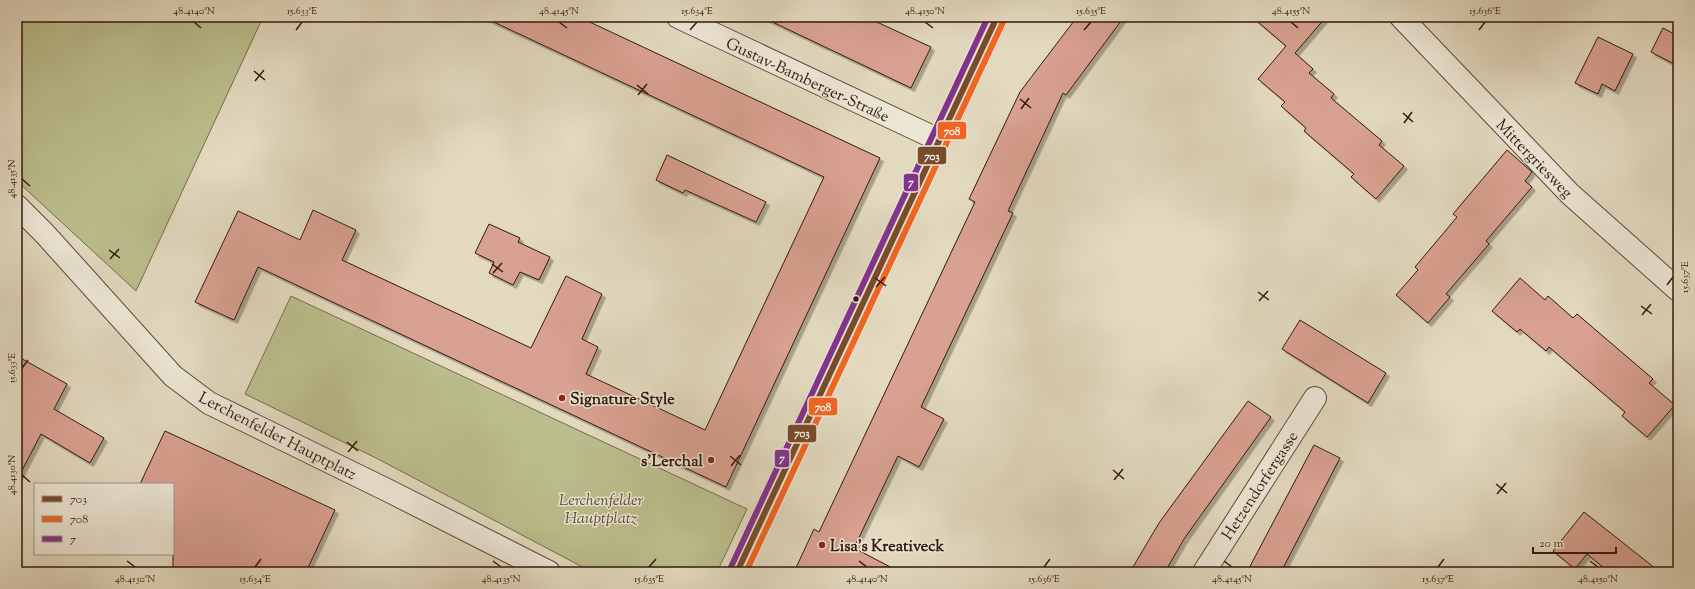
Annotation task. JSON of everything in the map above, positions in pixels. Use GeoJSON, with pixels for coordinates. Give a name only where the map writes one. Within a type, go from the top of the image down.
{"type":"FeatureCollection","features":[{"type":"Feature","properties":{"kind":"street","name":"Gustav-Bamberger-Straße"},"geometry":{"type":"LineString","coordinates":[[678,17],[939,140]]}},
{"type":"Feature","properties":{"kind":"street"},"geometry":{"type":"LineString","coordinates":[[737,572],[854,326],[997,17]]}},
{"type":"Feature","properties":{"kind":"street","name":"Mittergriesweg"},"geometry":{"type":"LineString","coordinates":[[1401,17],[1570,194],[1678,290]]}},
{"type":"Feature","properties":{"kind":"street","name":"Lerchenfelder Hauptplatz"},"geometry":{"type":"LineString","coordinates":[[17,206],[45,234],[173,376],[209,404],[389,491],[549,572]]}},
{"type":"Feature","properties":{"kind":"street","name":"Hetzendorfergasse"},"geometry":{"type":"LineString","coordinates":[[1204,572],[1315,398]]}},
{"type":"Feature","properties":{"kind":"green space"},"geometry":{"type":"Polygon","coordinates":[[[17,17],[263,17],[136,291],[17,181],[17,17]]]}},
{"type":"Feature","properties":{"kind":"green space","name":"Lerchenfelder Hauptplatz"},"geometry":{"type":"Polygon","coordinates":[[[291,296],[747,509],[717,572],[592,572],[378,459],[245,394],[291,296]]]}},
{"type":"Feature","properties":{"kind":"building"},"geometry":{"type":"Polygon","coordinates":[[[483,17],[579,17],[880,158],[726,487],[258,267],[234,320],[195,302],[238,211],[300,240],[313,210],[356,230],[342,260],[531,348],[566,276],[602,294],[582,339],[598,347],[586,374],[705,430],[824,177],[483,17]]]}},
{"type":"Feature","properties":{"kind":"building"},"geometry":{"type":"Polygon","coordinates":[[[762,17],[866,17],[931,47],[911,88],[762,17]]]}},
{"type":"Feature","properties":{"kind":"building"},"geometry":{"type":"Polygon","coordinates":[[[1077,17],[1124,17],[1066,95],[1063,93],[1008,211],[1013,213],[921,407],[944,419],[919,467],[898,456],[854,548],[900,572],[794,572],[814,529],[819,532],[975,202],[969,199],[1020,92],[1077,17]]]}},
{"type":"Feature","properties":{"kind":"building"},"geometry":{"type":"Polygon","coordinates":[[[1252,17],[1326,17],[1295,53],[1313,69],[1309,73],[1334,94],[1331,98],[1382,141],[1379,145],[1404,166],[1376,199],[1351,177],[1354,174],[1304,131],[1306,128],[1281,106],[1285,102],[1258,79],[1286,46],[1252,17]]]}},
{"type":"Feature","properties":{"kind":"building"},"geometry":{"type":"Polygon","coordinates":[[[1663,28],[1678,36],[1678,66],[1651,52],[1663,28]]]}},
{"type":"Feature","properties":{"kind":"building"},"geometry":{"type":"Polygon","coordinates":[[[1598,37],[1633,54],[1615,91],[1602,84],[1598,94],[1575,83],[1598,37]]]}},
{"type":"Feature","properties":{"kind":"building"},"geometry":{"type":"Polygon","coordinates":[[[1507,150],[1532,172],[1525,181],[1532,187],[1486,241],[1489,244],[1446,294],[1450,297],[1428,323],[1396,295],[1418,270],[1415,267],[1457,217],[1453,214],[1507,150]]]}},
{"type":"Feature","properties":{"kind":"building"},"geometry":{"type":"Polygon","coordinates":[[[667,155],[766,202],[756,222],[685,190],[683,193],[656,180],[667,155]]]}},
{"type":"Feature","properties":{"kind":"building"},"geometry":{"type":"Polygon","coordinates":[[[489,224],[520,238],[518,242],[550,257],[539,280],[520,272],[513,285],[489,273],[494,262],[475,253],[489,224]]]}},
{"type":"Feature","properties":{"kind":"building"},"geometry":{"type":"Polygon","coordinates":[[[1520,278],[1545,300],[1548,296],[1573,318],[1577,314],[1653,379],[1649,383],[1675,405],[1647,437],[1622,416],[1625,412],[1549,347],[1546,351],[1520,329],[1517,332],[1492,311],[1520,278]]]}},
{"type":"Feature","properties":{"kind":"building"},"geometry":{"type":"Polygon","coordinates":[[[1300,320],[1386,373],[1368,403],[1282,349],[1300,320]]]}},
{"type":"Feature","properties":{"kind":"building"},"geometry":{"type":"Polygon","coordinates":[[[17,356],[67,384],[54,409],[104,438],[90,463],[41,434],[17,480],[17,356]]]}},
{"type":"Feature","properties":{"kind":"building"},"geometry":{"type":"Polygon","coordinates":[[[1248,401],[1271,417],[1184,539],[1165,572],[1130,572],[1159,523],[1248,401]]]}},
{"type":"Feature","properties":{"kind":"building"},"geometry":{"type":"Polygon","coordinates":[[[165,431],[335,510],[306,572],[173,572],[174,483],[140,483],[165,431]]]}},
{"type":"Feature","properties":{"kind":"building"},"geometry":{"type":"Polygon","coordinates":[[[1314,445],[1340,458],[1281,572],[1247,572],[1314,445]]]}},
{"type":"Feature","properties":{"kind":"building"},"geometry":{"type":"Polygon","coordinates":[[[1584,512],[1660,572],[1609,572],[1587,554],[1575,569],[1553,551],[1584,512]]]}},
{"type":"Feature","properties":{"kind":"transit line","name":"7"},"geometry":{"type":"LineString","coordinates":[[730,569],[988,17]]}},
{"type":"Feature","properties":{"kind":"transit line","name":"703"},"geometry":{"type":"LineString","coordinates":[[737,572],[997,17]]}},
{"type":"Feature","properties":{"kind":"transit line","name":"708"},"geometry":{"type":"LineString","coordinates":[[746,572],[1004,20]]}},
{"type":"Feature","properties":{"kind":"place","name":"Signature Style"},"geometry":{"type":"Point","coordinates":[562,398]}},
{"type":"Feature","properties":{"kind":"place","name":"s'Lerchal"},"geometry":{"type":"Point","coordinates":[711,460]}},
{"type":"Feature","properties":{"kind":"place","name":"Lisa's Kreativeck"},"geometry":{"type":"Point","coordinates":[822,545]}}]}
